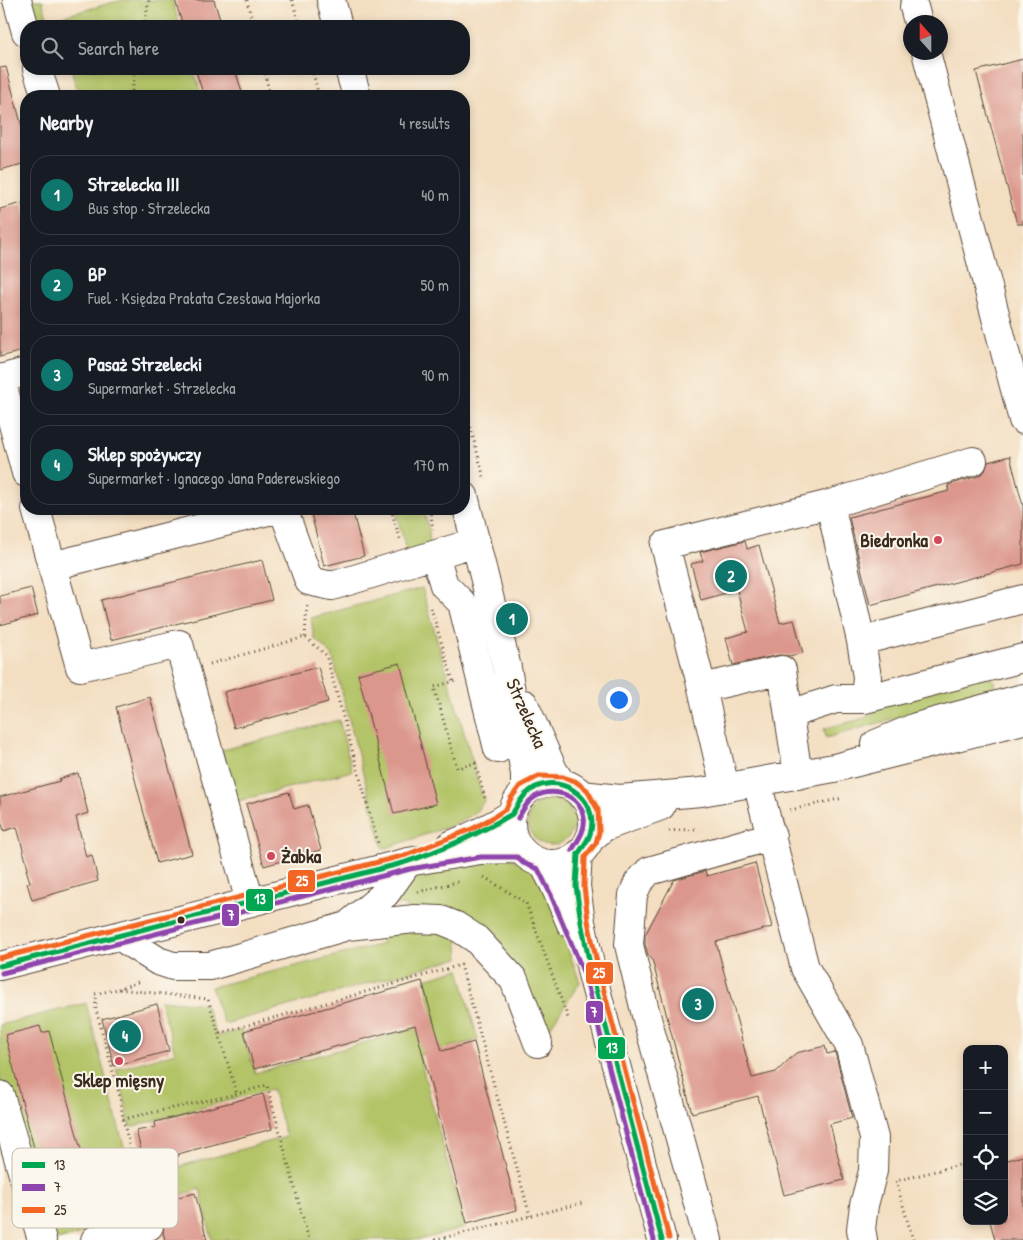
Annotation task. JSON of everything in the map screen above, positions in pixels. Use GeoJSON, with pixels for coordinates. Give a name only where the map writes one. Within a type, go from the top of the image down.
{"type":"FeatureCollection","features":[{"type":"Feature","properties":{"kind":"street"},"geometry":{"type":"LineString","coordinates":[[17,0],[23,20]]}},
{"type":"Feature","properties":{"kind":"street"},"geometry":{"type":"LineString","coordinates":[[331,0],[336,20]]}},
{"type":"Feature","properties":{"kind":"street"},"geometry":{"type":"LineString","coordinates":[[928,60],[1023,420]]}},
{"type":"Feature","properties":{"kind":"street"},"geometry":{"type":"LineString","coordinates":[[39,75],[44,90]]}},
{"type":"Feature","properties":{"kind":"street"},"geometry":{"type":"LineString","coordinates":[[351,75],[355,90]]}},
{"type":"Feature","properties":{"kind":"street"},"geometry":{"type":"LineString","coordinates":[[20,374],[0,379],[20,451]]}},
{"type":"Feature","properties":{"kind":"street"},"geometry":{"type":"LineString","coordinates":[[713,790],[702,688],[665,545],[830,504],[973,461]]}},
{"type":"Feature","properties":{"kind":"street"},"geometry":{"type":"LineString","coordinates":[[830,504],[861,641],[867,677],[865,699]]}},
{"type":"Feature","properties":{"kind":"street"},"geometry":{"type":"LineString","coordinates":[[38,515],[80,667],[179,644],[250,902]]}},
{"type":"Feature","properties":{"kind":"street"},"geometry":{"type":"LineString","coordinates":[[52,566],[252,515]]}},
{"type":"Feature","properties":{"kind":"street"},"geometry":{"type":"LineString","coordinates":[[285,515],[309,580],[332,586],[476,542]]}},
{"type":"Feature","properties":{"kind":"street","name":"Strzelecka"},"geometry":{"type":"LineString","coordinates":[[469,515],[507,668],[525,774],[518,803]]}},
{"type":"Feature","properties":{"kind":"street"},"geometry":{"type":"LineString","coordinates":[[435,555],[444,585],[462,603],[498,749]]}},
{"type":"Feature","properties":{"kind":"street"},"geometry":{"type":"LineString","coordinates":[[861,641],[1023,599]]}},
{"type":"Feature","properties":{"kind":"street"},"geometry":{"type":"LineString","coordinates":[[790,714],[836,699],[865,699],[1013,661],[1020,706],[916,727],[881,741],[834,768]]}},
{"type":"Feature","properties":{"kind":"street","name":"Strzelecka"},"geometry":{"type":"LineString","coordinates":[[507,668],[553,770],[571,789]]}},
{"type":"Feature","properties":{"kind":"street"},"geometry":{"type":"LineString","coordinates":[[702,688],[782,670],[798,775]]}},
{"type":"Feature","properties":{"kind":"street"},"geometry":{"type":"LineString","coordinates":[[396,865],[478,835],[496,824],[542,783],[620,799],[713,790],[834,768],[891,768],[992,748],[1023,739]]}},
{"type":"Feature","properties":{"kind":"street"},"geometry":{"type":"LineString","coordinates":[[757,782],[805,968],[849,1045],[874,1138],[873,1170],[864,1205],[861,1229],[863,1240]]}},
{"type":"Feature","properties":{"kind":"street"},"geometry":{"type":"LineString","coordinates":[[571,789],[587,802],[591,811],[592,830],[584,847],[576,886],[581,922],[592,974],[662,1240]]}},
{"type":"Feature","properties":{"kind":"street"},"geometry":{"type":"LineString","coordinates":[[518,803],[510,826],[513,838],[520,849],[527,856],[543,863],[562,863],[584,847],[604,827],[625,818],[713,790]]}},
{"type":"Feature","properties":{"kind":"street"},"geometry":{"type":"LineString","coordinates":[[708,1240],[629,945],[633,895],[638,883],[649,871],[772,836]]}},
{"type":"Feature","properties":{"kind":"street"},"geometry":{"type":"LineString","coordinates":[[1,962],[120,936],[396,865],[480,850],[520,849]]}},
{"type":"Feature","properties":{"kind":"street"},"geometry":{"type":"LineString","coordinates":[[543,863],[554,884],[592,974]]}},
{"type":"Feature","properties":{"kind":"street"},"geometry":{"type":"LineString","coordinates":[[347,926],[386,893],[396,865]]}},
{"type":"Feature","properties":{"kind":"street"},"geometry":{"type":"LineString","coordinates":[[120,936],[158,961],[173,966],[210,966],[347,926],[415,919],[441,920],[456,926],[476,939],[514,980],[538,1043]]}},
{"type":"Feature","properties":{"kind":"street"},"geometry":{"type":"LineString","coordinates":[[0,1095],[15,1148]]}},
{"type":"Feature","properties":{"kind":"street"},"geometry":{"type":"LineString","coordinates":[[95,1240],[141,1228]]}},
{"type":"Feature","properties":{"kind":"path"},"geometry":{"type":"LineString","coordinates":[[145,20],[149,0]]}},
{"type":"Feature","properties":{"kind":"path"},"geometry":{"type":"LineString","coordinates":[[247,0],[252,20]]}},
{"type":"Feature","properties":{"kind":"path"},"geometry":{"type":"LineString","coordinates":[[292,0],[298,20]]}},
{"type":"Feature","properties":{"kind":"path"},"geometry":{"type":"LineString","coordinates":[[132,90],[135,75]]}},
{"type":"Feature","properties":{"kind":"path"},"geometry":{"type":"LineString","coordinates":[[265,75],[269,90]]}},
{"type":"Feature","properties":{"kind":"path"},"geometry":{"type":"LineString","coordinates":[[314,75],[318,90]]}},
{"type":"Feature","properties":{"kind":"path"},"geometry":{"type":"LineString","coordinates":[[393,515],[407,563]]}},
{"type":"Feature","properties":{"kind":"path"},"geometry":{"type":"LineString","coordinates":[[430,607],[452,681]]}},
{"type":"Feature","properties":{"kind":"path"},"geometry":{"type":"LineString","coordinates":[[187,671],[305,637],[326,655],[396,865]]}},
{"type":"Feature","properties":{"kind":"path"},"geometry":{"type":"LineString","coordinates":[[479,673],[434,687],[457,768],[500,756],[498,749]]}},
{"type":"Feature","properties":{"kind":"path"},"geometry":{"type":"LineString","coordinates":[[220,1033],[460,966],[530,1216]]}},
{"type":"Feature","properties":{"kind":"path"},"geometry":{"type":"LineString","coordinates":[[130,1148],[120,1097],[96,1010],[95,994],[118,989],[208,999],[220,1033],[237,1094]]}},
{"type":"Feature","properties":{"kind":"path"},"geometry":{"type":"LineString","coordinates":[[123,1119],[237,1094],[267,1085],[309,1240]]}},
{"type":"Feature","properties":{"kind":"path"},"geometry":{"type":"LineString","coordinates":[[913,1240],[896,1181],[963,1163]]}},
{"type":"Feature","properties":{"kind":"path"},"geometry":{"type":"LineString","coordinates":[[435,1240],[582,1203]]}},
{"type":"Feature","properties":{"kind":"green space"},"geometry":{"type":"Polygon","coordinates":[[[29,0],[42,0],[48,20],[35,20],[29,0]]]}},
{"type":"Feature","properties":{"kind":"green space"},"geometry":{"type":"Polygon","coordinates":[[[122,0],[172,0],[178,20],[48,20],[122,0]]]}},
{"type":"Feature","properties":{"kind":"green space"},"geometry":{"type":"Polygon","coordinates":[[[73,75],[195,75],[200,90],[77,90],[73,75]]]}},
{"type":"Feature","properties":{"kind":"green space"},"geometry":{"type":"Polygon","coordinates":[[[397,515],[425,515],[429,530],[430,546],[407,553],[397,515]]]}},
{"type":"Feature","properties":{"kind":"green space"},"geometry":{"type":"Polygon","coordinates":[[[422,588],[484,801],[475,813],[448,827],[383,849],[332,655],[314,638],[311,618],[422,588]]]}},
{"type":"Feature","properties":{"kind":"green space"},"geometry":{"type":"Polygon","coordinates":[[[986,675],[995,682],[991,691],[826,738],[824,729],[865,718],[876,711],[884,699],[986,675]]]}},
{"type":"Feature","properties":{"kind":"green space"},"geometry":{"type":"Polygon","coordinates":[[[339,720],[352,771],[234,802],[222,750],[339,720]]]}},
{"type":"Feature","properties":{"kind":"green space"},"geometry":{"type":"Polygon","coordinates":[[[556,799],[568,805],[573,813],[573,831],[568,839],[560,844],[546,845],[534,839],[529,831],[528,817],[534,805],[542,800],[556,799]]]}},
{"type":"Feature","properties":{"kind":"green space"},"geometry":{"type":"Polygon","coordinates":[[[499,855],[521,862],[541,876],[580,982],[547,1032],[521,976],[405,906],[389,902],[408,878],[499,855]]]}},
{"type":"Feature","properties":{"kind":"green space"},"geometry":{"type":"Polygon","coordinates":[[[456,926],[459,958],[224,1024],[211,987],[383,944],[378,928],[456,926]]]}},
{"type":"Feature","properties":{"kind":"green space"},"geometry":{"type":"Polygon","coordinates":[[[459,969],[478,1040],[419,1055],[465,1228],[419,1240],[212,1240],[200,1189],[178,1195],[178,1167],[286,1137],[272,1089],[130,1127],[116,1069],[175,1053],[160,1000],[205,1004],[217,1036],[241,1030],[255,1073],[435,1023],[425,979],[459,969]]]}},
{"type":"Feature","properties":{"kind":"green space"},"geometry":{"type":"Polygon","coordinates":[[[86,1003],[124,1148],[20,1148],[0,1080],[0,1025],[86,1003]]]}},
{"type":"Feature","properties":{"kind":"green space"},"geometry":{"type":"Polygon","coordinates":[[[43,1228],[106,1228],[57,1240],[49,1240],[43,1228]]]}},
{"type":"Feature","properties":{"kind":"building"},"geometry":{"type":"Polygon","coordinates":[[[175,0],[214,0],[220,20],[181,20],[175,0]]]}},
{"type":"Feature","properties":{"kind":"building"},"geometry":{"type":"Polygon","coordinates":[[[1023,59],[1023,224],[1017,224],[976,71],[1023,59]]]}},
{"type":"Feature","properties":{"kind":"building"},"geometry":{"type":"Polygon","coordinates":[[[6,67],[20,120],[20,165],[0,170],[0,68],[6,67]]]}},
{"type":"Feature","properties":{"kind":"building"},"geometry":{"type":"Polygon","coordinates":[[[197,75],[237,75],[241,90],[202,90],[197,75]]]}},
{"type":"Feature","properties":{"kind":"building"},"geometry":{"type":"Polygon","coordinates":[[[20,204],[20,352],[0,357],[0,209],[20,204]]]}},
{"type":"Feature","properties":{"kind":"building","name":"Biedronka"},"geometry":{"type":"Polygon","coordinates":[[[1010,456],[1023,506],[1023,564],[870,605],[849,517],[949,491],[948,485],[978,476],[985,471],[988,462],[1010,456]]]}},
{"type":"Feature","properties":{"kind":"building"},"geometry":{"type":"Polygon","coordinates":[[[311,515],[354,515],[364,556],[324,566],[311,515]]]}},
{"type":"Feature","properties":{"kind":"building"},"geometry":{"type":"Polygon","coordinates":[[[745,541],[747,549],[759,545],[780,623],[794,620],[803,653],[789,656],[779,655],[733,665],[726,638],[748,632],[737,590],[701,600],[691,564],[703,561],[700,552],[745,541]]]}},
{"type":"Feature","properties":{"kind":"building"},"geometry":{"type":"Polygon","coordinates":[[[262,560],[272,600],[111,640],[101,600],[262,560]]]}},
{"type":"Feature","properties":{"kind":"building"},"geometry":{"type":"Polygon","coordinates":[[[31,588],[38,615],[0,625],[0,596],[31,588]]]}},
{"type":"Feature","properties":{"kind":"building"},"geometry":{"type":"Polygon","coordinates":[[[400,663],[436,804],[394,814],[358,674],[400,663]]]}},
{"type":"Feature","properties":{"kind":"building"},"geometry":{"type":"Polygon","coordinates":[[[318,667],[328,702],[234,728],[224,692],[318,667]]]}},
{"type":"Feature","properties":{"kind":"building"},"geometry":{"type":"Polygon","coordinates":[[[150,697],[192,854],[157,863],[116,707],[150,697]]]}},
{"type":"Feature","properties":{"kind":"building"},"geometry":{"type":"Polygon","coordinates":[[[78,773],[88,813],[76,817],[86,857],[92,855],[98,881],[32,900],[27,883],[30,882],[26,869],[28,869],[17,827],[4,831],[0,817],[0,797],[60,781],[59,779],[78,773]]]}},
{"type":"Feature","properties":{"kind":"building"},"geometry":{"type":"Polygon","coordinates":[[[289,792],[294,809],[308,805],[321,850],[264,866],[246,804],[289,792]]]}},
{"type":"Feature","properties":{"kind":"building"},"geometry":{"type":"Polygon","coordinates":[[[755,863],[772,927],[716,942],[752,1078],[776,1072],[796,1053],[825,1046],[827,1054],[835,1052],[852,1118],[830,1124],[844,1180],[784,1195],[758,1096],[692,1113],[652,959],[648,955],[645,944],[645,935],[674,880],[705,871],[707,876],[755,863]]]}},
{"type":"Feature","properties":{"kind":"building"},"geometry":{"type":"Polygon","coordinates":[[[422,981],[442,1051],[474,1042],[517,1210],[467,1223],[415,1025],[254,1069],[244,1031],[422,981]]]}},
{"type":"Feature","properties":{"kind":"building"},"geometry":{"type":"Polygon","coordinates":[[[157,1004],[169,1051],[114,1066],[102,1019],[157,1004]]]}},
{"type":"Feature","properties":{"kind":"building"},"geometry":{"type":"Polygon","coordinates":[[[40,1026],[42,1033],[49,1031],[80,1148],[34,1148],[5,1035],[40,1026]]]}},
{"type":"Feature","properties":{"kind":"building"},"geometry":{"type":"Polygon","coordinates":[[[263,1094],[272,1129],[178,1154],[178,1148],[140,1148],[136,1131],[156,1127],[155,1122],[263,1094]]]}},
{"type":"Feature","properties":{"kind":"building"},"geometry":{"type":"Polygon","coordinates":[[[1023,1156],[1023,1240],[995,1240],[991,1225],[1008,1225],[1008,1160],[1023,1156]]]}},
{"type":"Feature","properties":{"kind":"building"},"geometry":{"type":"Polygon","coordinates":[[[195,1193],[207,1240],[165,1240],[163,1228],[178,1228],[178,1197],[195,1193]]]}},
{"type":"Feature","properties":{"kind":"transit line","name":"25"},"geometry":{"type":"LineString","coordinates":[[0,958],[406,855],[474,828],[492,818],[506,809],[520,786],[539,776],[563,777],[575,781],[587,790],[598,810],[599,832],[596,843],[585,857],[584,886],[588,921],[599,972],[669,1238]]}},
{"type":"Feature","properties":{"kind":"transit line","name":"13"},"geometry":{"type":"LineString","coordinates":[[512,814],[523,797],[536,787],[549,784],[561,785],[572,790],[582,798],[589,808],[592,821],[589,837],[578,854]]}},
{"type":"Feature","properties":{"kind":"transit line","name":"7"},"geometry":{"type":"LineString","coordinates":[[518,818],[528,803],[539,795],[555,792],[571,797],[581,809],[584,818],[584,827],[572,850]]}},
{"type":"Feature","properties":{"kind":"transit line","name":"13"},"geometry":{"type":"LineString","coordinates":[[0,966],[403,863],[432,853],[486,829],[512,814]]}},
{"type":"Feature","properties":{"kind":"transit line","name":"13"},"geometry":{"type":"LineString","coordinates":[[578,854],[576,886],[581,922],[592,974],[662,1240]]}},
{"type":"Feature","properties":{"kind":"transit line","name":"7"},"geometry":{"type":"LineString","coordinates":[[2,973],[410,869],[481,857],[517,857],[523,863],[538,869],[585,976],[654,1240]]}},
{"type":"Feature","properties":{"kind":"place","name":"Biedronka"},"geometry":{"type":"Point","coordinates":[938,540]}},
{"type":"Feature","properties":{"kind":"place","name":"BP"},"geometry":{"type":"Point","coordinates":[731,576]}},
{"type":"Feature","properties":{"kind":"place","name":"Strzelecka III"},"geometry":{"type":"Point","coordinates":[512,619]}},
{"type":"Feature","properties":{"kind":"place","name":"Żabka"},"geometry":{"type":"Point","coordinates":[271,856]}},
{"type":"Feature","properties":{"kind":"place","name":"Pasaż Strzelecki"},"geometry":{"type":"Point","coordinates":[698,1004]}},
{"type":"Feature","properties":{"kind":"place","name":"Sklep spożywczy"},"geometry":{"type":"Point","coordinates":[125,1036]}},
{"type":"Feature","properties":{"kind":"place","name":"Sklep mięsny"},"geometry":{"type":"Point","coordinates":[119,1061]}}]}
